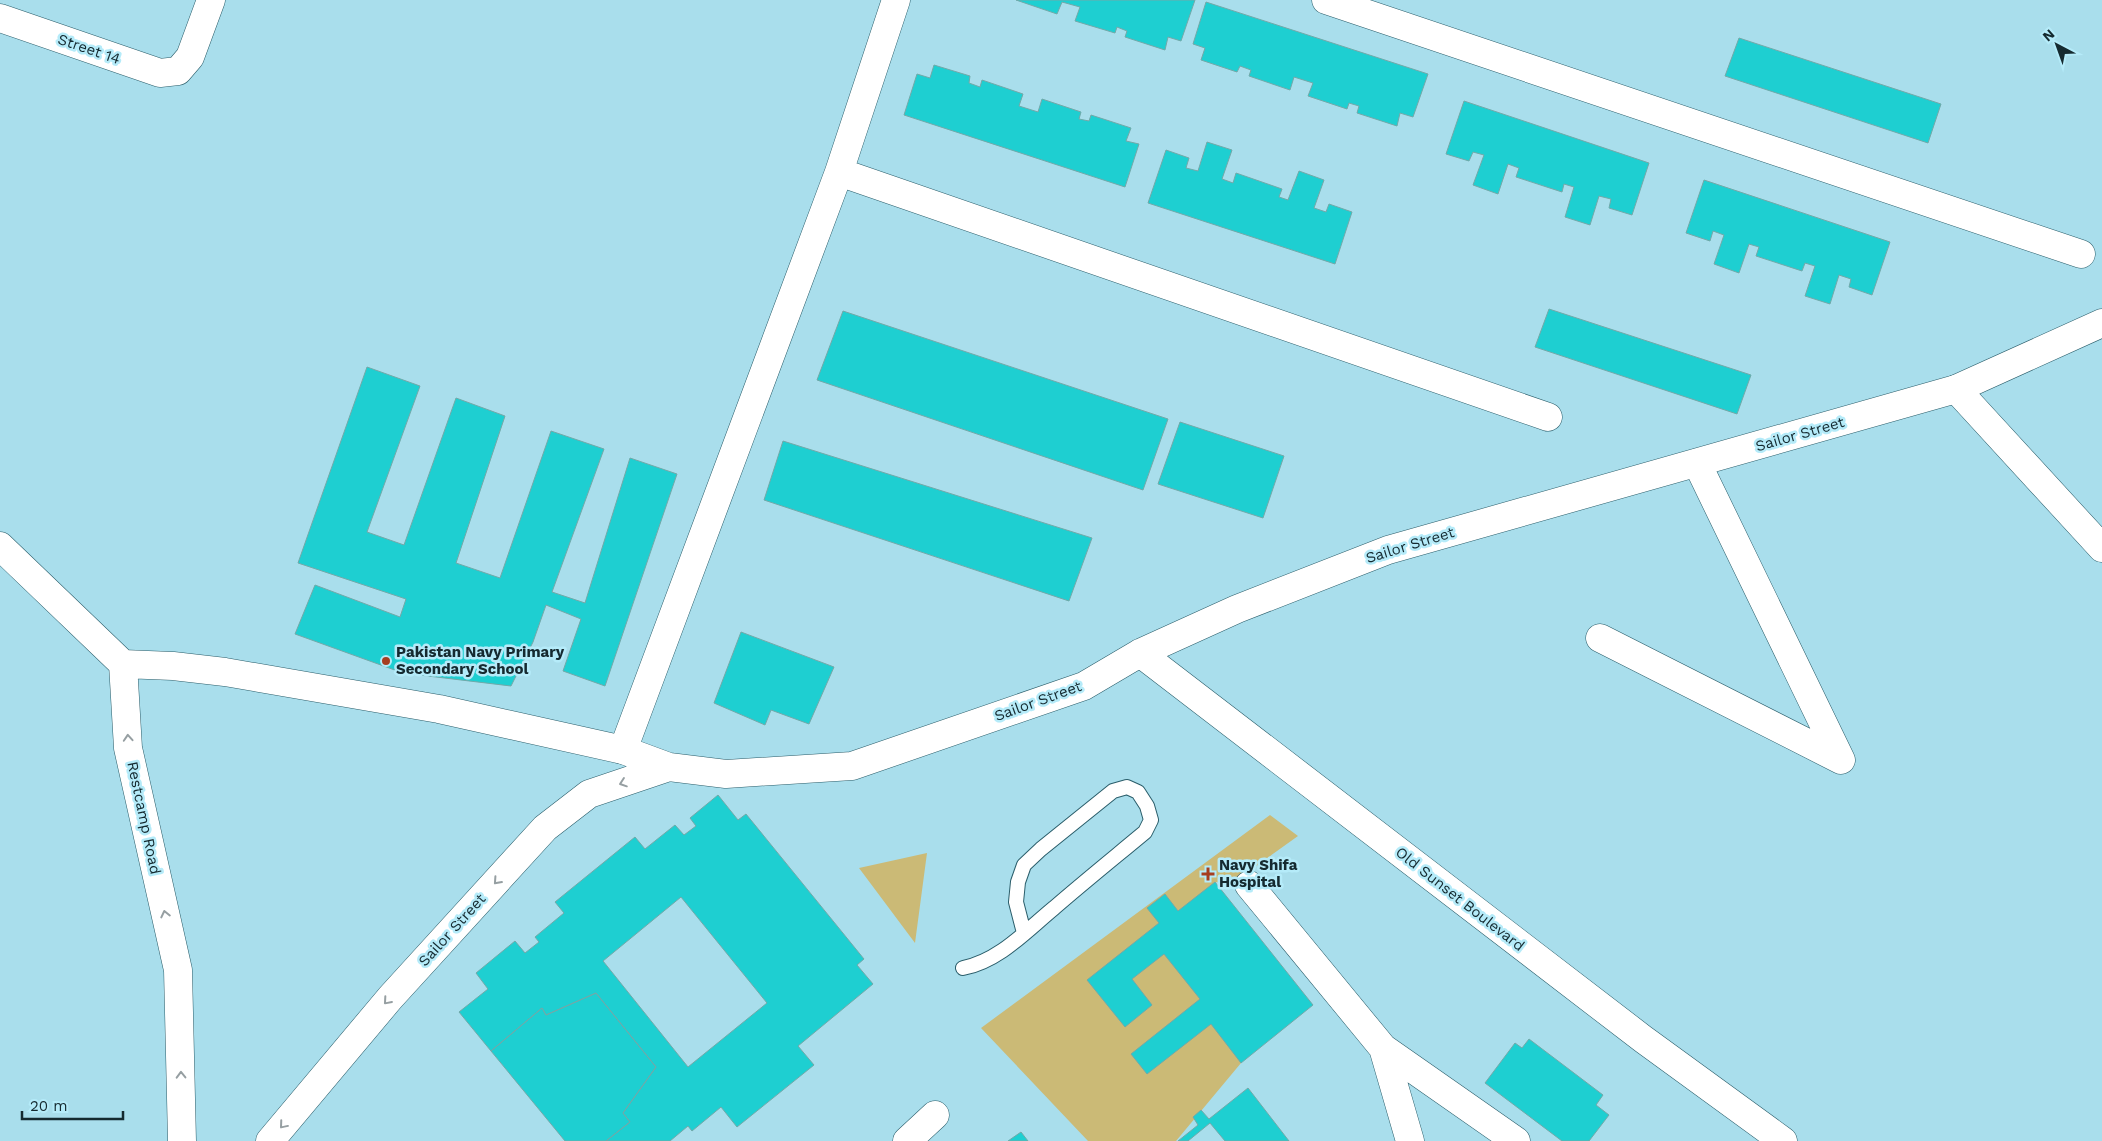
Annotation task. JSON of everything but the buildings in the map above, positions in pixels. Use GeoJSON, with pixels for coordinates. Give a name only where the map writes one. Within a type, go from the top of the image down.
{"type":"FeatureCollection","features":[{"type":"Feature","properties":{"kind":"street","name":"Street 14"},"geometry":{"type":"LineString","coordinates":[[0,18],[160,73],[178,71],[190,57],[211,0]]}},
{"type":"Feature","properties":{"kind":"street"},"geometry":{"type":"LineString","coordinates":[[623,750],[839,172],[896,0]]}},
{"type":"Feature","properties":{"kind":"street"},"geometry":{"type":"LineString","coordinates":[[1326,0],[2081,254]]}},
{"type":"Feature","properties":{"kind":"street"},"geometry":{"type":"LineString","coordinates":[[839,172],[1548,417]]}},
{"type":"Feature","properties":{"kind":"street","name":"Sailor Street"},"geometry":{"type":"LineString","coordinates":[[270,1141],[390,998],[545,828],[589,794],[669,768],[726,774],[852,766],[1084,686],[1140,653],[1237,609],[1388,550],[1956,389],[2100,327]]}},
{"type":"Feature","properties":{"kind":"street"},"geometry":{"type":"LineString","coordinates":[[1956,389],[2102,548]]}},
{"type":"Feature","properties":{"kind":"street"},"geometry":{"type":"LineString","coordinates":[[1600,638],[1841,760],[1697,463]]}},
{"type":"Feature","properties":{"kind":"street"},"geometry":{"type":"LineString","coordinates":[[0,546],[123,664],[173,666],[225,672],[439,709],[623,750],[669,768]]}},
{"type":"Feature","properties":{"kind":"street","name":"Old Sunset Boulevard"},"geometry":{"type":"LineString","coordinates":[[1140,653],[1643,1039],[1783,1141]]}},
{"type":"Feature","properties":{"kind":"street","name":"Restcamp Road"},"geometry":{"type":"LineString","coordinates":[[123,664],[128,748],[178,970],[182,1141]]}},
{"type":"Feature","properties":{"kind":"street"},"geometry":{"type":"LineString","coordinates":[[1249,885],[1383,1048],[1516,1141]]}},
{"type":"Feature","properties":{"kind":"street"},"geometry":{"type":"LineString","coordinates":[[1383,1048],[1410,1141]]}},
{"type":"Feature","properties":{"kind":"street"},"geometry":{"type":"LineString","coordinates":[[906,1141],[935,1115]]}},
{"type":"Feature","properties":{"kind":"lane"},"geometry":{"type":"LineString","coordinates":[[963,968],[978,965],[995,956],[1024,933],[1145,832],[1151,820],[1147,806],[1138,792],[1126,787],[1112,791],[1024,865],[1018,882],[1016,902],[1024,933]]}},
{"type":"Feature","properties":{"kind":"shaded area"},"geometry":{"type":"Polygon","coordinates":[[[1270,815],[1298,836],[1231,884],[1215,882],[1241,1063],[1176,1141],[1088,1141],[981,1028],[1270,815]]]}},
{"type":"Feature","properties":{"kind":"shaded area"},"geometry":{"type":"Polygon","coordinates":[[[927,853],[915,943],[859,868],[927,853]]]}},
{"type":"Feature","properties":{"kind":"place","name":"Pakistan Navy Primary Secondary School"},"geometry":{"type":"Point","coordinates":[386,661]}},
{"type":"Feature","properties":{"kind":"place","name":"Navy Shifa Hospital"},"geometry":{"type":"Point","coordinates":[1208,874]}}]}
